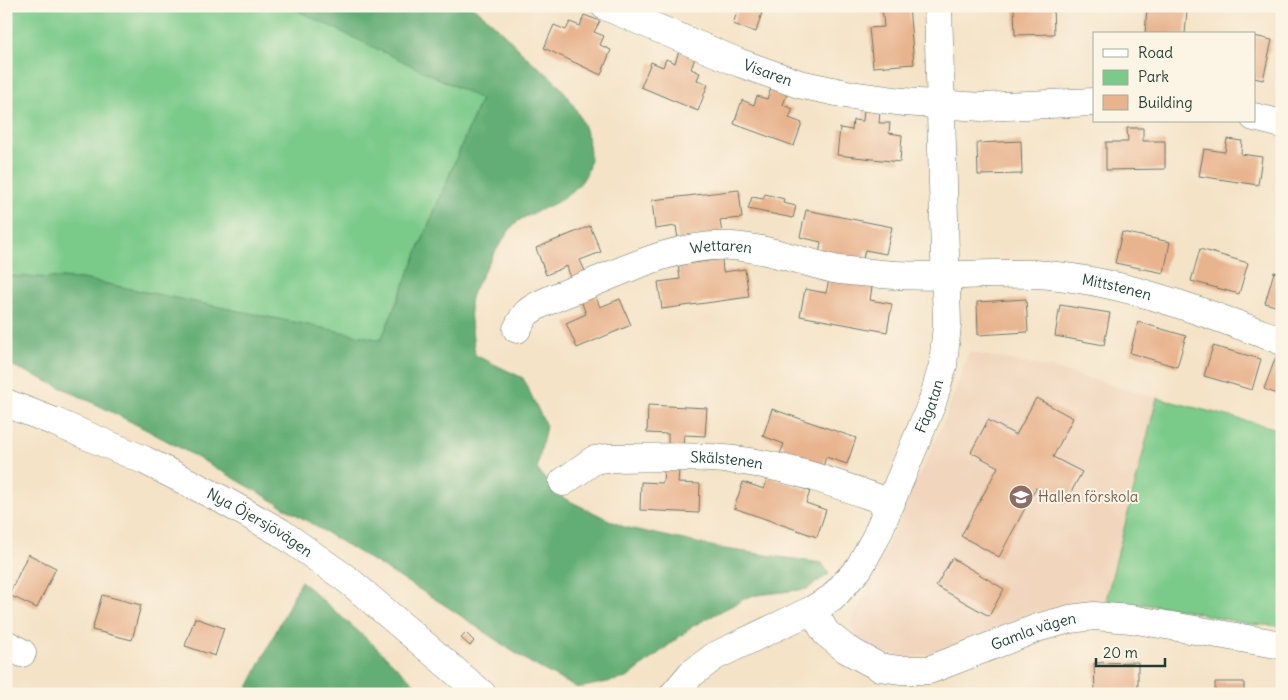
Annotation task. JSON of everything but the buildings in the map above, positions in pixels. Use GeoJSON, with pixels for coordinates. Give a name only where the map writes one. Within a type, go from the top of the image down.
{"type":"FeatureCollection","features":[{"type":"Feature","properties":{"kind":"street","name":"Visaren"},"geometry":{"type":"LineString","coordinates":[[605,6],[740,63],[799,84],[851,95],[941,105]]}},
{"type":"Feature","properties":{"kind":"street","name":"Fägatan"},"geometry":{"type":"LineString","coordinates":[[674,694],[691,674],[715,656],[812,610],[832,598],[859,568],[876,537],[932,403],[943,365],[947,325],[944,276],[938,6]]}},
{"type":"Feature","properties":{"kind":"street"},"geometry":{"type":"LineString","coordinates":[[941,105],[982,107],[1093,102]]}},
{"type":"Feature","properties":{"kind":"street"},"geometry":{"type":"LineString","coordinates":[[1256,118],[1282,124]]}},
{"type":"Feature","properties":{"kind":"street","name":"Wettaren"},"geometry":{"type":"LineString","coordinates":[[517,329],[528,312],[546,302],[671,252],[708,246],[753,248],[836,269],[885,274],[944,276]]}},
{"type":"Feature","properties":{"kind":"street","name":"Mittstenen"},"geometry":{"type":"LineString","coordinates":[[944,276],[1034,274],[1086,280],[1131,290],[1282,341]]}},
{"type":"Feature","properties":{"kind":"street","name":"Nya Öjersjövägen"},"geometry":{"type":"LineString","coordinates":[[6,404],[55,422],[144,460],[219,498],[280,532],[348,580],[482,694]]}},
{"type":"Feature","properties":{"kind":"street","name":"Skälstenen"},"geometry":{"type":"LineString","coordinates":[[564,482],[594,460],[607,458],[702,458],[756,462],[890,503]]}},
{"type":"Feature","properties":{"kind":"street","name":"Gamla vägen"},"geometry":{"type":"LineString","coordinates":[[812,610],[826,633],[846,649],[879,667],[900,670],[930,670],[1040,627],[1070,619],[1094,616],[1131,619],[1282,645]]}},
{"type":"Feature","properties":{"kind":"shaded area","name":"Hallen förskola"},"geometry":{"type":"Polygon","coordinates":[[[969,352],[1055,369],[1157,398],[1106,600],[1040,611],[964,645],[944,651],[911,657],[876,652],[859,645],[851,624],[945,419],[969,352]]]}},
{"type":"Feature","properties":{"kind":"green space"},"geometry":{"type":"Polygon","coordinates":[[[6,6],[288,6],[481,98],[381,340],[82,279],[6,276],[6,6]]]}},
{"type":"Feature","properties":{"kind":"green space"},"geometry":{"type":"Polygon","coordinates":[[[288,6],[471,6],[494,24],[553,80],[575,108],[586,133],[589,146],[590,159],[588,170],[575,189],[560,201],[527,216],[514,225],[485,270],[470,302],[475,355],[523,378],[546,426],[537,469],[557,495],[624,527],[725,549],[822,563],[829,574],[807,589],[750,596],[693,626],[627,678],[578,688],[531,663],[443,604],[229,475],[119,416],[63,388],[6,363],[6,276],[82,279],[381,340],[481,99],[288,6]]]}},
{"type":"Feature","properties":{"kind":"green space"},"geometry":{"type":"Polygon","coordinates":[[[1157,398],[1282,430],[1282,626],[1247,624],[1175,608],[1106,600],[1157,398]]]}},
{"type":"Feature","properties":{"kind":"green space"},"geometry":{"type":"Polygon","coordinates":[[[301,581],[377,648],[425,694],[245,694],[301,581]]]}},
{"type":"Feature","properties":{"kind":"place","name":"Hallen förskola"},"geometry":{"type":"Point","coordinates":[1021,497]}}]}
